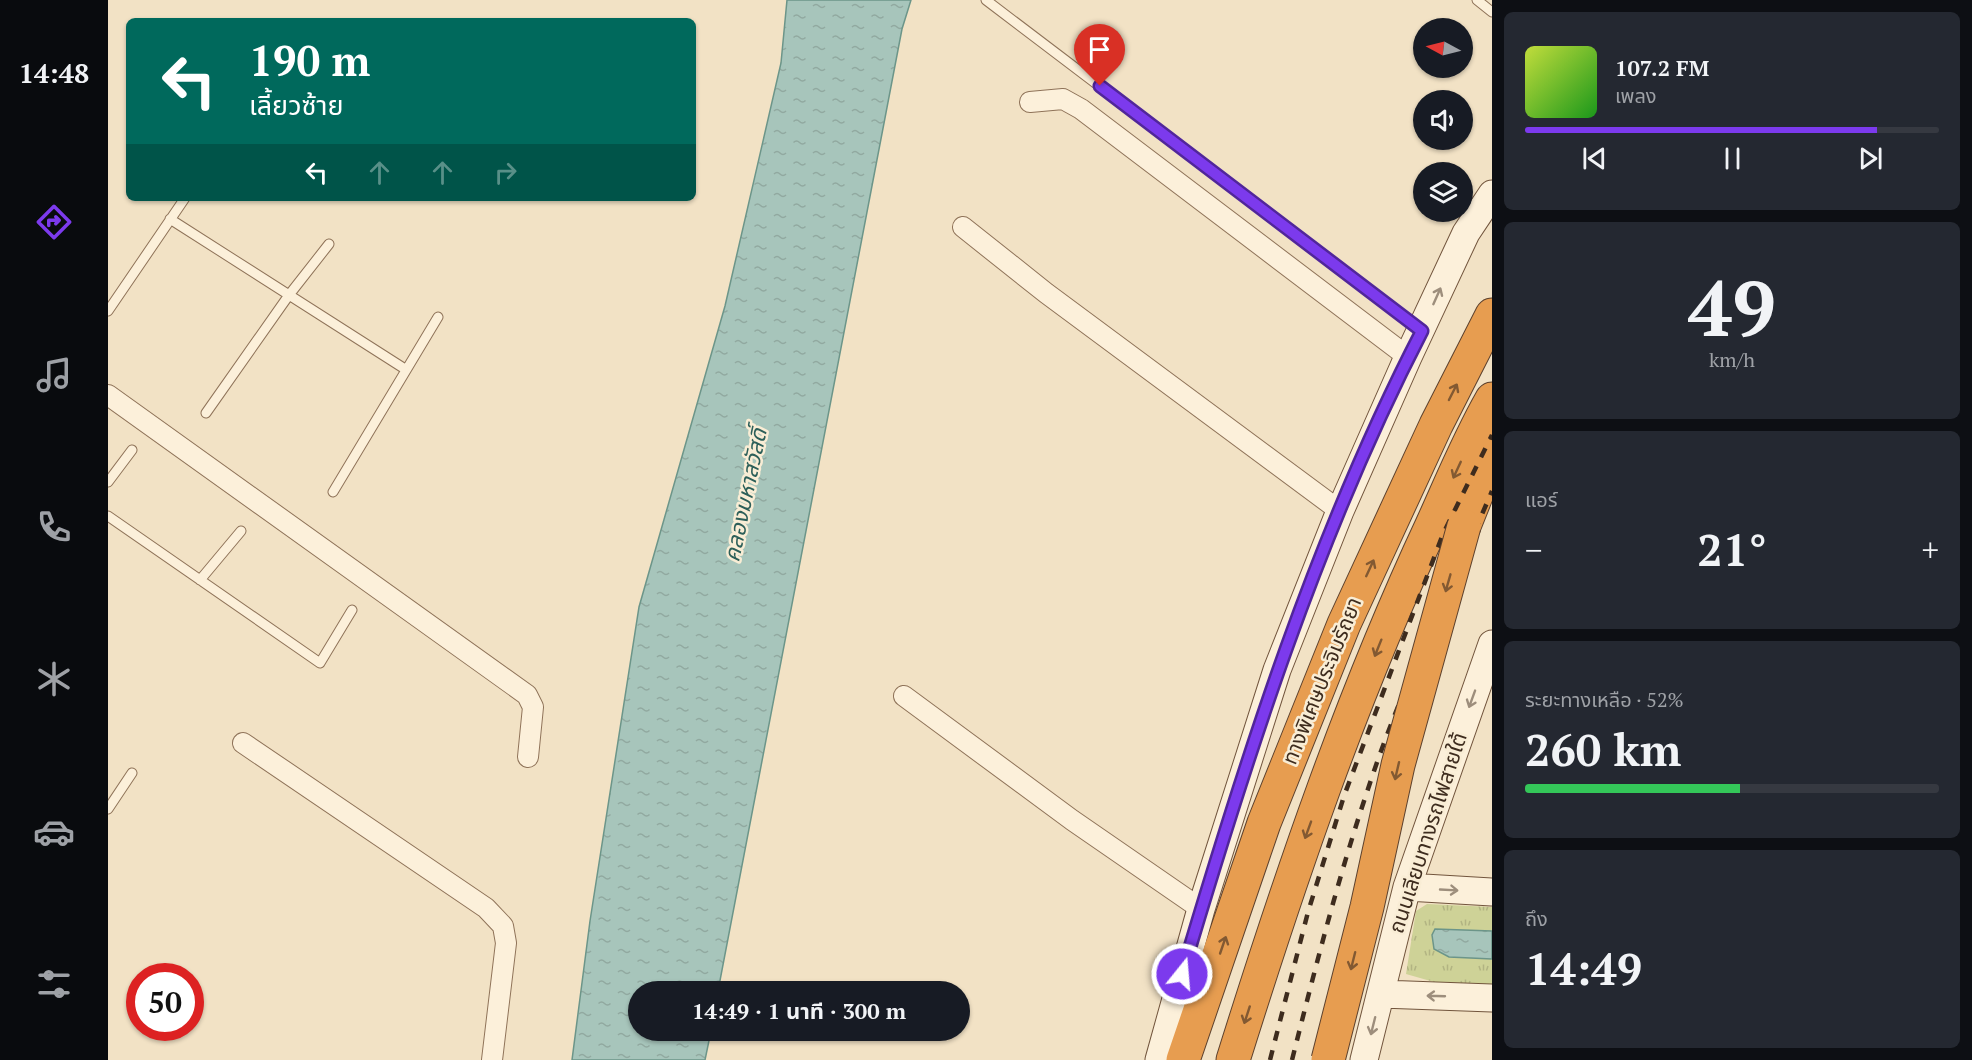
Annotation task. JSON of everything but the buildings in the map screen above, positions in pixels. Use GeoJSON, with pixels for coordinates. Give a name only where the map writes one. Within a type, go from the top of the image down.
{"type":"FeatureCollection","features":[{"type":"Feature","properties":{"kind":"highway","name":"ทางพิเศษประจิมรัถยา"},"geometry":{"type":"LineString","coordinates":[[1183,1060],[1264,824],[1344,624],[1436,425],[1492,315]]}},
{"type":"Feature","properties":{"kind":"highway","name":"ทางพิเศษประจิมรัถยา"},"geometry":{"type":"LineString","coordinates":[[1233,1060],[1283,900],[1335,758],[1399,595],[1492,399]]}},
{"type":"Feature","properties":{"kind":"highway"},"geometry":{"type":"LineString","coordinates":[[1328,1060],[1367,907],[1398,765],[1464,526],[1492,456]]}},
{"type":"Feature","properties":{"kind":"main road"},"geometry":{"type":"LineString","coordinates":[[1159,1060],[1201,909],[1277,670],[1340,511],[1408,357],[1466,233],[1492,194]]}},
{"type":"Feature","properties":{"kind":"main road","name":"ถนนเลียบทางรถไฟสายใต้"},"geometry":{"type":"LineString","coordinates":[[1364,1060],[1407,887],[1492,644]]}},
{"type":"Feature","properties":{"kind":"main road"},"geometry":{"type":"LineString","coordinates":[[1407,887],[1492,892]]}},
{"type":"Feature","properties":{"kind":"main road"},"geometry":{"type":"LineString","coordinates":[[1381,994],[1492,998]]}},
{"type":"Feature","properties":{"kind":"street"},"geometry":{"type":"LineString","coordinates":[[1030,102],[1063,99],[1082,109],[1408,357]]}},
{"type":"Feature","properties":{"kind":"street"},"geometry":{"type":"LineString","coordinates":[[963,227],[1046,293],[1340,511]]}},
{"type":"Feature","properties":{"kind":"street"},"geometry":{"type":"LineString","coordinates":[[108,395],[527,695],[533,707],[528,757]]}},
{"type":"Feature","properties":{"kind":"street"},"geometry":{"type":"LineString","coordinates":[[904,696],[1072,820],[1201,909]]}},
{"type":"Feature","properties":{"kind":"street"},"geometry":{"type":"LineString","coordinates":[[243,743],[486,908],[503,926],[506,943],[492,1060]]}},
{"type":"Feature","properties":{"kind":"lane"},"geometry":{"type":"LineString","coordinates":[[986,0],[1422,331]]}},
{"type":"Feature","properties":{"kind":"lane"},"geometry":{"type":"LineString","coordinates":[[1478,0],[1492,12]]}},
{"type":"Feature","properties":{"kind":"lane"},"geometry":{"type":"LineString","coordinates":[[108,311],[182,201]]}},
{"type":"Feature","properties":{"kind":"lane"},"geometry":{"type":"LineString","coordinates":[[171,219],[405,369]]}},
{"type":"Feature","properties":{"kind":"lane"},"geometry":{"type":"LineString","coordinates":[[206,413],[328,244]]}},
{"type":"Feature","properties":{"kind":"lane"},"geometry":{"type":"LineString","coordinates":[[333,492],[438,316]]}},
{"type":"Feature","properties":{"kind":"lane"},"geometry":{"type":"LineString","coordinates":[[108,482],[132,450]]}},
{"type":"Feature","properties":{"kind":"lane"},"geometry":{"type":"LineString","coordinates":[[108,516],[320,663],[352,610]]}},
{"type":"Feature","properties":{"kind":"lane"},"geometry":{"type":"LineString","coordinates":[[200,580],[241,531]]}},
{"type":"Feature","properties":{"kind":"lane"},"geometry":{"type":"LineString","coordinates":[[108,809],[132,773]]}},
{"type":"Feature","properties":{"kind":"green space"},"geometry":{"type":"Polygon","coordinates":[[[1427,904],[1492,907],[1492,931],[1435,929],[1432,935],[1449,957],[1492,959],[1492,985],[1441,984],[1406,974],[1416,911],[1427,904]]]}},
{"type":"Feature","properties":{"kind":"water","name":"คลองมหาสวัสดิ์"},"geometry":{"type":"Polygon","coordinates":[[[787,0],[911,0],[902,29],[720,981],[628,981],[628,1041],[709,1041],[705,1060],[572,1060],[590,921],[639,607],[725,306],[781,63],[787,0]]]}},
{"type":"Feature","properties":{"kind":"water"},"geometry":{"type":"Polygon","coordinates":[[[1435,929],[1492,931],[1492,959],[1449,957],[1434,949],[1432,935],[1435,929]]]}},
{"type":"Feature","properties":{"kind":"railway"},"geometry":{"type":"LineString","coordinates":[[1270,1060],[1308,912],[1344,796],[1443,534],[1492,435]]}},
{"type":"Feature","properties":{"kind":"railway"},"geometry":{"type":"LineString","coordinates":[[1292,1060],[1337,890],[1381,751],[1395,713],[1492,491]]}},
{"type":"Feature","properties":{"kind":"route"},"geometry":{"type":"LineString","coordinates":[[1100,86],[1422,331],[1408,357],[1340,511],[1277,670],[1182,974]]}}]}
